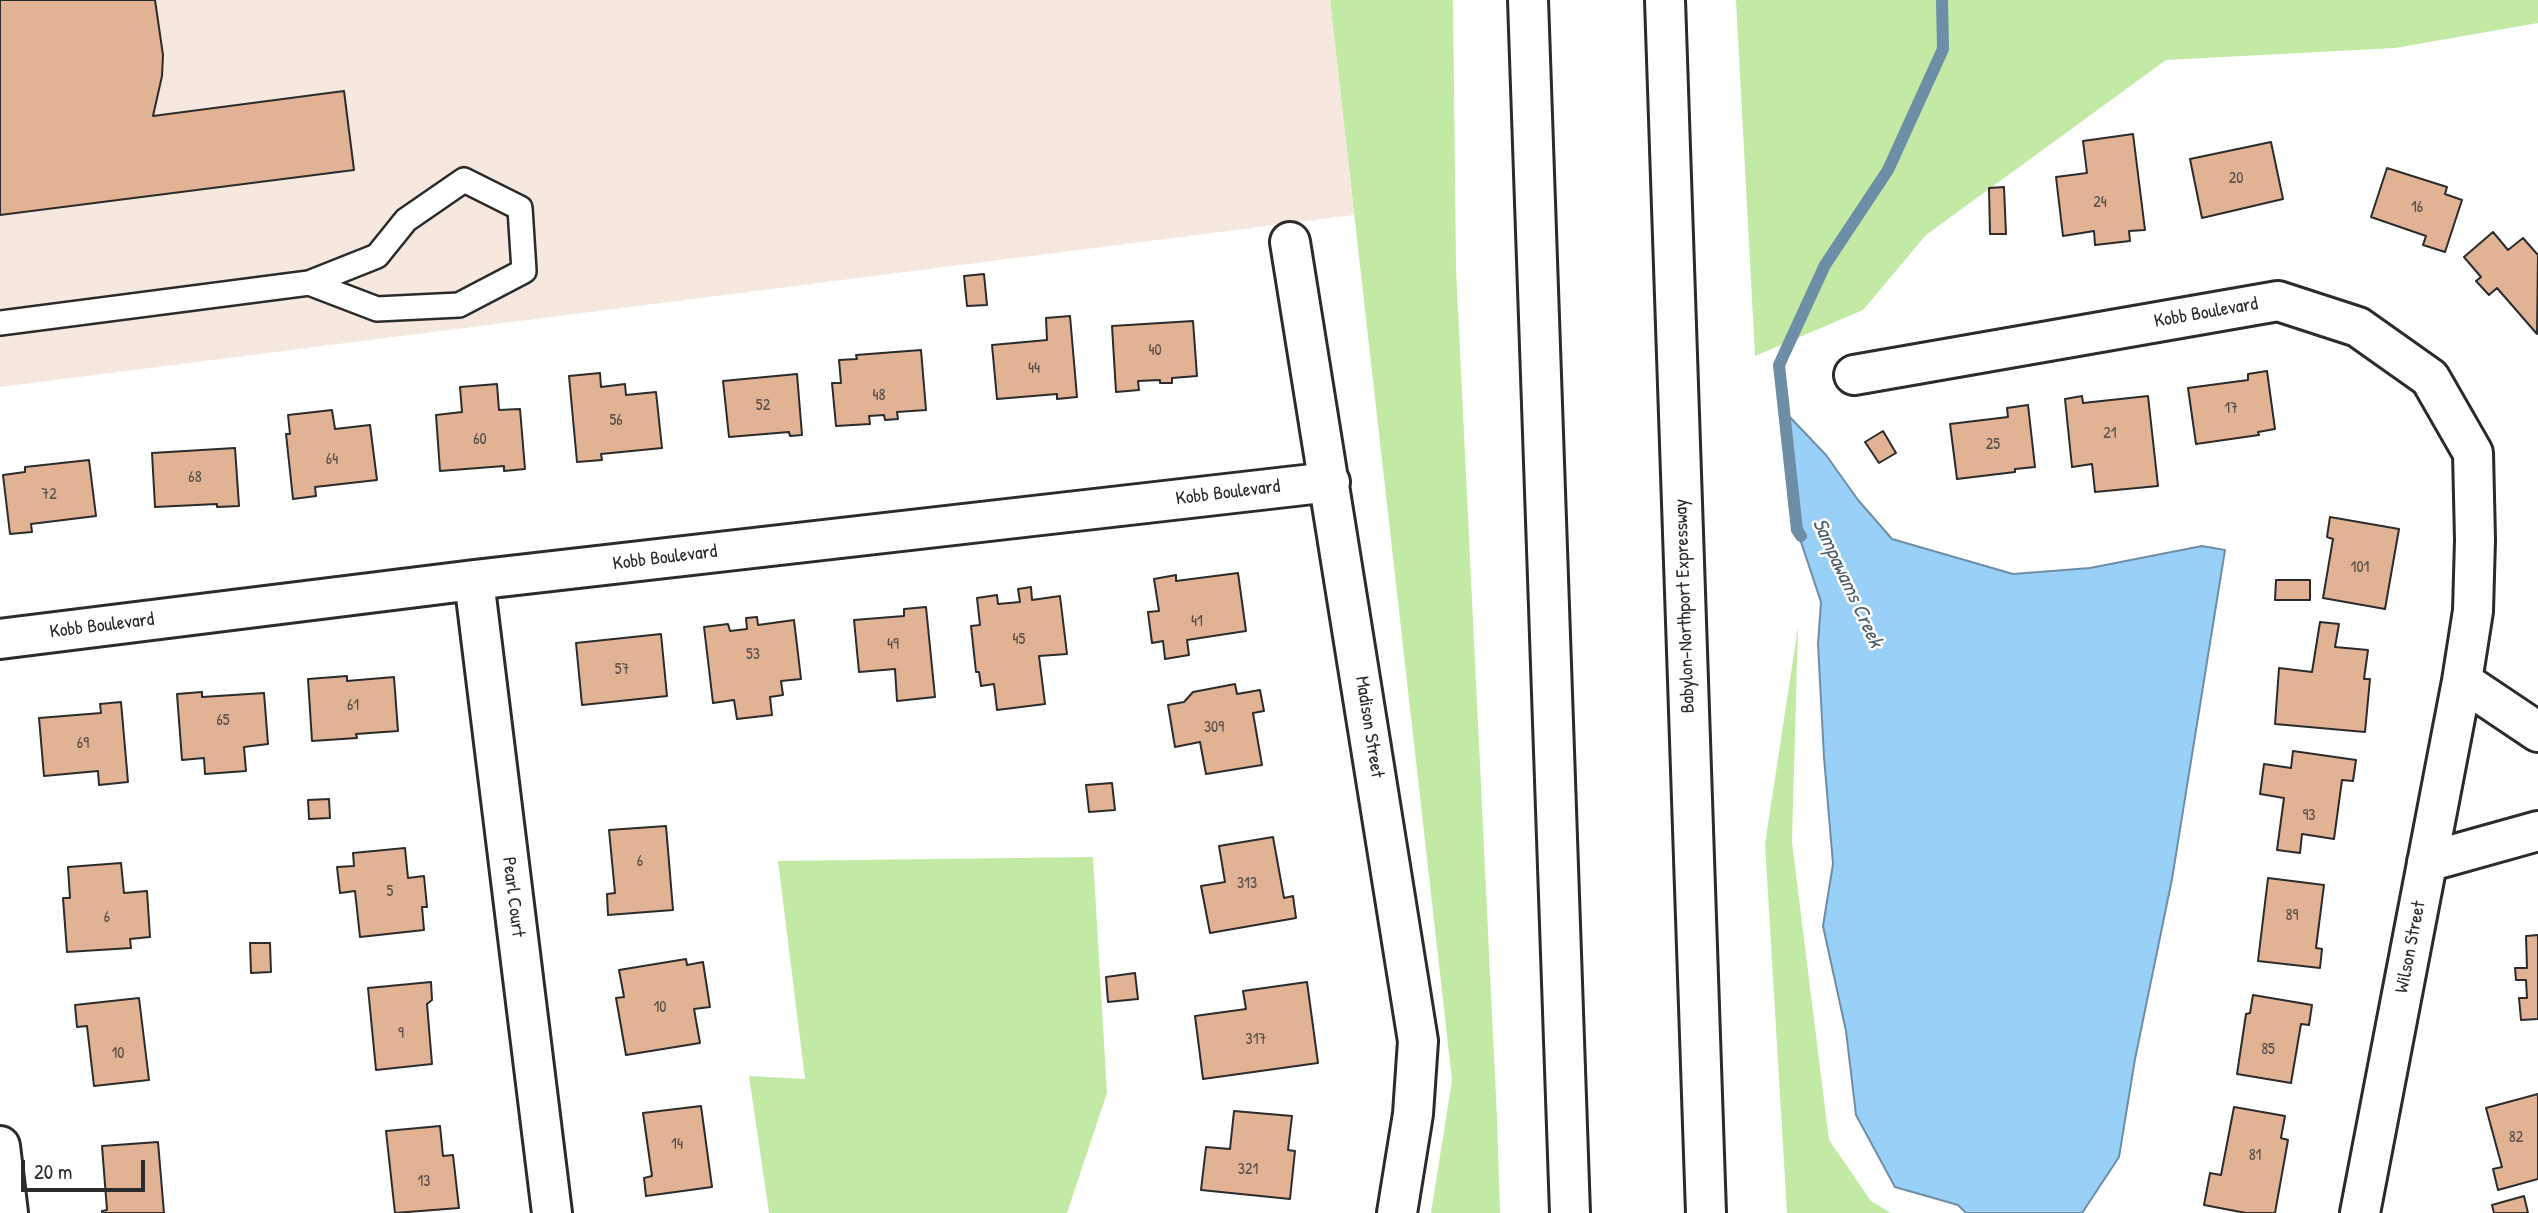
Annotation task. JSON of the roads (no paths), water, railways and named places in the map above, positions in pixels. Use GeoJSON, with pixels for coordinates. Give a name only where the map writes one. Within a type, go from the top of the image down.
{"type":"FeatureCollection","features":[{"type":"Feature","properties":{"kind":"street"},"geometry":{"type":"LineString","coordinates":[[1528,0],[1570,1213]]}},
{"type":"Feature","properties":{"kind":"street","name":"Babylon-Northport Expressway"},"geometry":{"type":"LineString","coordinates":[[1665,0],[1706,1213]]}},
{"type":"Feature","properties":{"kind":"street","name":"Madison Street"},"geometry":{"type":"LineString","coordinates":[[1290,242],[1418,1041],[1413,1114],[1397,1213]]}},
{"type":"Feature","properties":{"kind":"street","name":"Kobb Boulevard"},"geometry":{"type":"LineString","coordinates":[[1854,375],[2278,301],[2358,327],[2430,379],[2473,453],[2473,611],[2462,681]]}},
{"type":"Feature","properties":{"kind":"street","name":"Kobb Boulevard"},"geometry":{"type":"LineString","coordinates":[[0,639],[474,580],[1330,482]]}},
{"type":"Feature","properties":{"kind":"street","name":"Pearl Court"},"geometry":{"type":"LineString","coordinates":[[474,580],[552,1213]]}},
{"type":"Feature","properties":{"kind":"street"},"geometry":{"type":"LineString","coordinates":[[2462,681],[2538,733]]}},
{"type":"Feature","properties":{"kind":"street","name":"Wilson Street"},"geometry":{"type":"LineString","coordinates":[[2360,1213],[2462,681]]}},
{"type":"Feature","properties":{"kind":"street"},"geometry":{"type":"LineString","coordinates":[[2427,862],[2538,831]]}},
{"type":"Feature","properties":{"kind":"street"},"geometry":{"type":"LineString","coordinates":[[0,1146],[8,1213]]}},
{"type":"Feature","properties":{"kind":"lane"},"geometry":{"type":"LineString","coordinates":[[0,323],[309,284],[377,256],[406,220],[464,180],[520,208],[524,271],[458,305],[377,309],[309,284]]}},
{"type":"Feature","properties":{"kind":"water"},"geometry":{"type":"Polygon","coordinates":[[[1784,411],[1826,455],[1858,500],[1892,539],[2013,574],[2090,568],[2202,546],[2225,550],[2172,879],[2135,1059],[2119,1157],[2082,1213],[1966,1213],[1958,1205],[1895,1187],[1856,1115],[1846,1031],[1823,926],[1833,864],[1818,644],[1821,602],[1797,530],[1784,411]]]}},
{"type":"Feature","properties":{"kind":"waterway","name":"Sampawams Creek"},"geometry":{"type":"LineString","coordinates":[[1801,536],[1797,530],[1779,365],[1825,265],[1888,170],[1943,49],[1942,0]]}}]}
